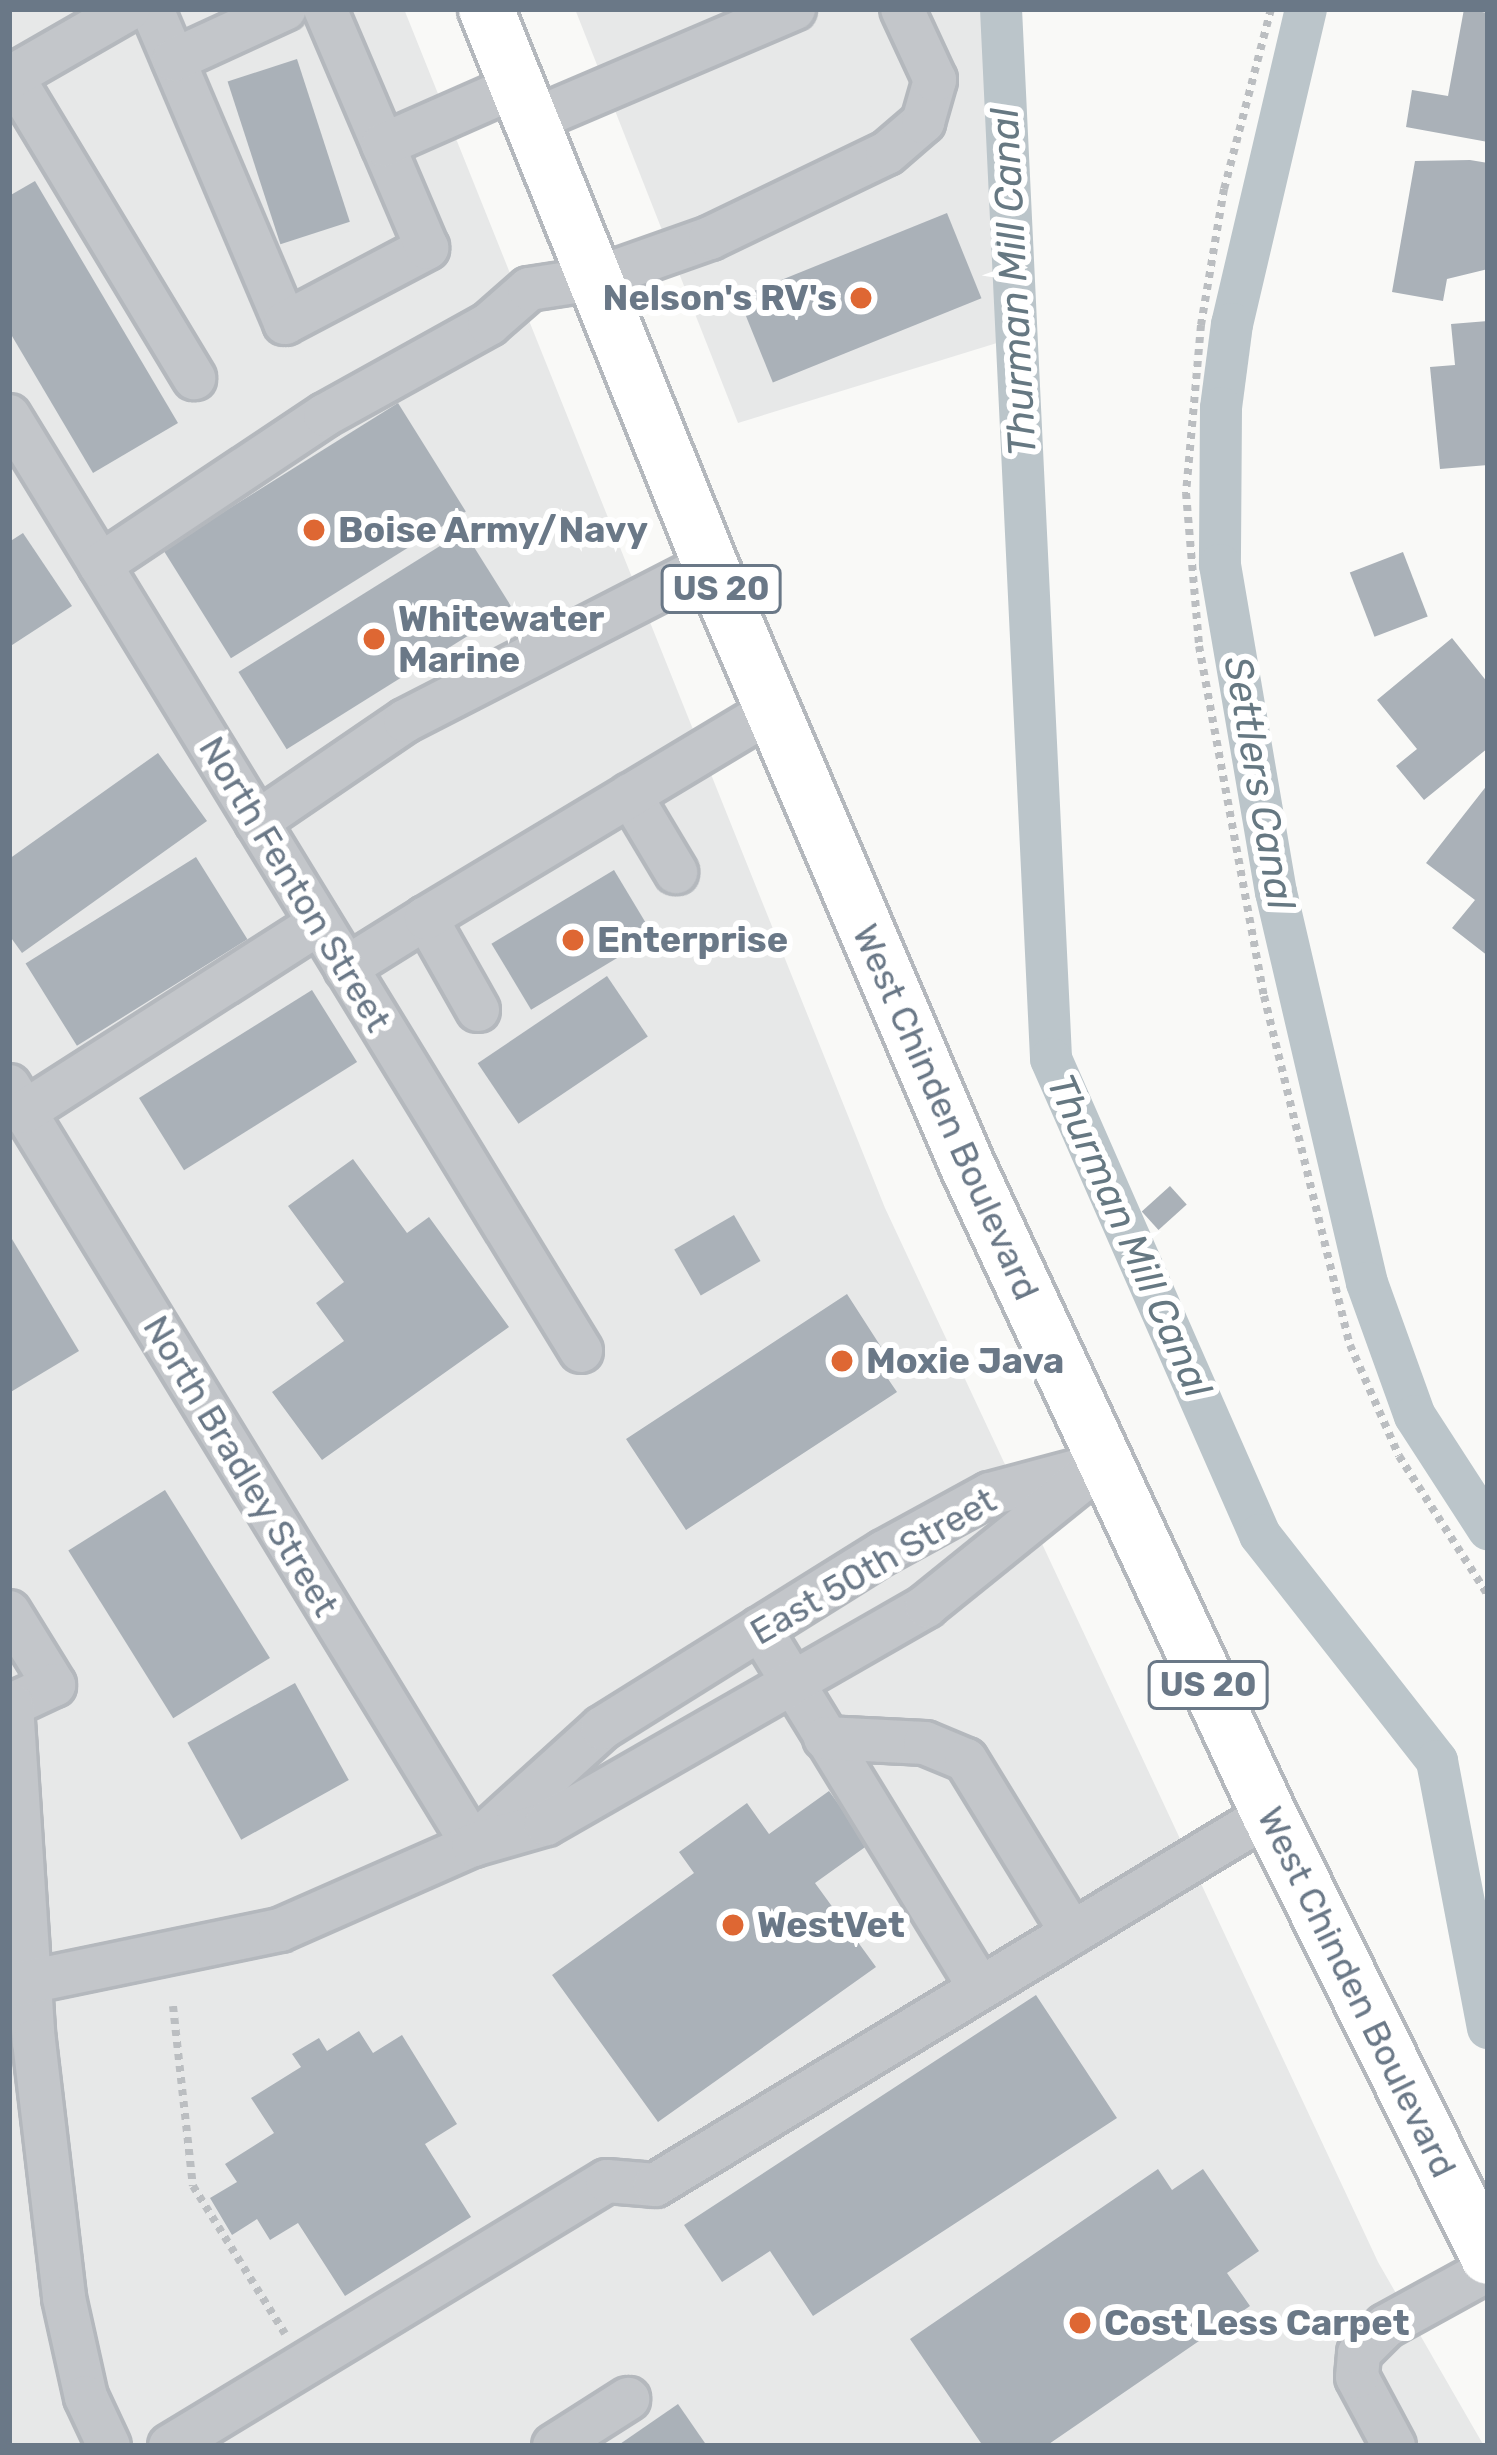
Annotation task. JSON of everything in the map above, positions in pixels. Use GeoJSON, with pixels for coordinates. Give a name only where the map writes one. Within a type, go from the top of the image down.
{"type":"FeatureCollection","features":[{"type":"Feature","properties":{"kind":"main road","name":"West Chinden Boulevard"},"geometry":{"type":"LineString","coordinates":[[487,9],[710,564],[1103,1463],[1269,1814],[1488,2257]]}},
{"type":"Feature","properties":{"kind":"street"},"geometry":{"type":"LineString","coordinates":[[129,9],[11,77],[194,379]]}},
{"type":"Feature","properties":{"kind":"street"},"geometry":{"type":"LineString","coordinates":[[152,9],[285,322],[427,248],[325,9]]}},
{"type":"Feature","properties":{"kind":"street"},"geometry":{"type":"LineString","coordinates":[[174,60],[285,9]]}},
{"type":"Feature","properties":{"kind":"street"},"geometry":{"type":"LineString","coordinates":[[383,145],[524,104],[794,9]]}},
{"type":"Feature","properties":{"kind":"street"},"geometry":{"type":"LineString","coordinates":[[100,565],[325,415],[489,324],[529,289],[594,279],[710,238],[910,135],[923,122],[935,80],[902,9]]}},
{"type":"Feature","properties":{"kind":"street","name":"North Fenton Street"},"geometry":{"type":"LineString","coordinates":[[9,416],[581,1351]]}},
{"type":"Feature","properties":{"kind":"street"},"geometry":{"type":"LineString","coordinates":[[257,822],[405,721],[710,564]]}},
{"type":"Feature","properties":{"kind":"street"},"geometry":{"type":"LineString","coordinates":[[346,968],[772,710]]}},
{"type":"Feature","properties":{"kind":"street"},"geometry":{"type":"LineString","coordinates":[[631,795],[676,872]]}},
{"type":"Feature","properties":{"kind":"street"},"geometry":{"type":"LineString","coordinates":[[426,918],[478,1010]]}},
{"type":"Feature","properties":{"kind":"street"},"geometry":{"type":"LineString","coordinates":[[17,1099],[319,923]]}},
{"type":"Feature","properties":{"kind":"street","name":"North Bradley Street"},"geometry":{"type":"LineString","coordinates":[[17,1099],[473,1845]]}},
{"type":"Feature","properties":{"kind":"street","name":"East 50th Street"},"geometry":{"type":"LineString","coordinates":[[473,1845],[602,1728],[760,1629],[990,1494],[1103,1463]]}},
{"type":"Feature","properties":{"kind":"street","name":"East 50th Street"},"geometry":{"type":"LineString","coordinates":[[20,1984],[280,1930],[473,1845],[546,1824],[926,1606],[1103,1463]]}},
{"type":"Feature","properties":{"kind":"street"},"geometry":{"type":"LineString","coordinates":[[9,1612],[54,1685],[10,1706],[20,1984],[64,2298],[86,2397],[109,2446]]}},
{"type":"Feature","properties":{"kind":"street"},"geometry":{"type":"LineString","coordinates":[[760,1629],[980,1988]]}},
{"type":"Feature","properties":{"kind":"street"},"geometry":{"type":"LineString","coordinates":[[825,1738],[925,1742],[965,1760],[1072,1933]]}},
{"type":"Feature","properties":{"kind":"street"},"geometry":{"type":"LineString","coordinates":[[170,2446],[607,2181],[655,2185],[1269,1814]]}},
{"type":"Feature","properties":{"kind":"street"},"geometry":{"type":"LineString","coordinates":[[1394,2446],[1358,2378],[1359,2353],[1386,2326],[1488,2270]]}},
{"type":"Feature","properties":{"kind":"street"},"geometry":{"type":"LineString","coordinates":[[554,2446],[628,2399]]}},
{"type":"Feature","properties":{"kind":"path"},"geometry":{"type":"LineString","coordinates":[[1271,9],[1225,189],[1201,325],[1186,493],[1199,646],[1264,995],[1351,1345],[1399,1456],[1488,1595]]}},
{"type":"Feature","properties":{"kind":"path"},"geometry":{"type":"LineString","coordinates":[[173,2006],[193,2186],[286,2337],[272,2346]]}},
{"type":"Feature","properties":{"kind":"shaded area"},"geometry":{"type":"Polygon","coordinates":[[[9,9],[404,9],[885,1208],[1378,2262],[1484,2446],[9,2446],[9,9]]]}},
{"type":"Feature","properties":{"kind":"shaded area"},"geometry":{"type":"Polygon","coordinates":[[[575,9],[1014,9],[1026,334],[738,423],[575,9]]]}},
{"type":"Feature","properties":{"kind":"building"},"geometry":{"type":"Polygon","coordinates":[[[1464,9],[1488,13],[1488,142],[1406,127],[1412,90],[1448,96],[1464,9]]]}},
{"type":"Feature","properties":{"kind":"building"},"geometry":{"type":"Polygon","coordinates":[[[297,59],[350,222],[280,244],[228,82],[297,59]]]}},
{"type":"Feature","properties":{"kind":"building"},"geometry":{"type":"Polygon","coordinates":[[[1415,161],[1488,163],[1488,269],[1447,279],[1443,301],[1392,292],[1415,161]]]}},
{"type":"Feature","properties":{"kind":"building"},"geometry":{"type":"Polygon","coordinates":[[[35,181],[178,423],[93,473],[9,331],[9,196],[35,181]]]}},
{"type":"Feature","properties":{"kind":"building","name":"Nelson's RV's"},"geometry":{"type":"Polygon","coordinates":[[[947,213],[981,298],[773,383],[738,297],[947,213]]]}},
{"type":"Feature","properties":{"kind":"building"},"geometry":{"type":"Polygon","coordinates":[[[1488,321],[1488,465],[1440,469],[1430,367],[1455,365],[1451,324],[1488,321]]]}},
{"type":"Feature","properties":{"kind":"building","name":"Boise Army/Navy"},"geometry":{"type":"Polygon","coordinates":[[[398,403],[466,512],[231,658],[163,550],[398,403]]]}},
{"type":"Feature","properties":{"kind":"building","name":"Whitewater Marine"},"geometry":{"type":"Polygon","coordinates":[[[464,531],[512,608],[287,749],[238,672],[464,531]]]}},
{"type":"Feature","properties":{"kind":"building"},"geometry":{"type":"Polygon","coordinates":[[[23,533],[72,606],[9,647],[9,542],[23,533]]]}},
{"type":"Feature","properties":{"kind":"building"},"geometry":{"type":"Polygon","coordinates":[[[1403,552],[1428,616],[1375,637],[1350,572],[1403,552]]]}},
{"type":"Feature","properties":{"kind":"building"},"geometry":{"type":"Polygon","coordinates":[[[1452,638],[1488,683],[1488,748],[1424,800],[1396,766],[1417,749],[1377,700],[1452,638]]]}},
{"type":"Feature","properties":{"kind":"building"},"geometry":{"type":"Polygon","coordinates":[[[158,753],[207,821],[22,953],[9,935],[9,859],[158,753]]]}},
{"type":"Feature","properties":{"kind":"building"},"geometry":{"type":"Polygon","coordinates":[[[1488,784],[1488,956],[1452,928],[1475,900],[1426,863],[1488,784]]]}},
{"type":"Feature","properties":{"kind":"building"},"geometry":{"type":"Polygon","coordinates":[[[196,857],[247,939],[77,1046],[26,964],[196,857]]]}},
{"type":"Feature","properties":{"kind":"building","name":"Enterprise"},"geometry":{"type":"Polygon","coordinates":[[[614,870],[654,936],[531,1010],[491,944],[614,870]]]}},
{"type":"Feature","properties":{"kind":"building"},"geometry":{"type":"Polygon","coordinates":[[[607,976],[648,1037],[518,1124],[478,1063],[607,976]]]}},
{"type":"Feature","properties":{"kind":"building"},"geometry":{"type":"Polygon","coordinates":[[[312,990],[357,1062],[184,1170],[139,1098],[312,990]]]}},
{"type":"Feature","properties":{"kind":"building"},"geometry":{"type":"Polygon","coordinates":[[[353,1159],[407,1233],[429,1217],[509,1327],[322,1460],[272,1392],[344,1341],[316,1303],[344,1282],[288,1206],[353,1159]]]}},
{"type":"Feature","properties":{"kind":"building"},"geometry":{"type":"Polygon","coordinates":[[[1170,1186],[1187,1205],[1158,1230],[1142,1211],[1170,1186]]]}},
{"type":"Feature","properties":{"kind":"building"},"geometry":{"type":"Polygon","coordinates":[[[734,1215],[761,1261],[701,1295],[674,1250],[734,1215]]]}},
{"type":"Feature","properties":{"kind":"building"},"geometry":{"type":"Polygon","coordinates":[[[9,1234],[79,1351],[9,1393],[9,1234]]]}},
{"type":"Feature","properties":{"kind":"building"},"geometry":{"type":"Polygon","coordinates":[[[847,1294],[894,1367],[884,1373],[897,1392],[686,1530],[626,1439],[847,1294]]]}},
{"type":"Feature","properties":{"kind":"building"},"geometry":{"type":"Polygon","coordinates":[[[165,1490],[270,1658],[173,1718],[68,1550],[165,1490]]]}},
{"type":"Feature","properties":{"kind":"building"},"geometry":{"type":"Polygon","coordinates":[[[295,1683],[349,1780],[241,1840],[187,1743],[295,1683]]]}},
{"type":"Feature","properties":{"kind":"building","name":"WestVet"},"geometry":{"type":"Polygon","coordinates":[[[829,1791],[868,1845],[815,1883],[876,1967],[658,2122],[552,1975],[694,1873],[679,1852],[747,1803],[769,1834],[829,1791]]]}},
{"type":"Feature","properties":{"kind":"building"},"geometry":{"type":"Polygon","coordinates":[[[1036,1995],[1117,2118],[813,2316],[770,2251],[722,2282],[684,2225],[1036,1995]]]}},
{"type":"Feature","properties":{"kind":"building"},"geometry":{"type":"Polygon","coordinates":[[[359,2031],[373,2053],[402,2035],[457,2124],[425,2144],[471,2217],[345,2296],[298,2223],[270,2240],[257,2219],[232,2235],[210,2198],[237,2182],[225,2164],[274,2133],[251,2098],[301,2067],[292,2054],[319,2038],[327,2051],[359,2031]]]}},
{"type":"Feature","properties":{"kind":"building","name":"Cost Less Carpet"},"geometry":{"type":"Polygon","coordinates":[[[1158,2169],[1172,2190],[1203,2169],[1259,2251],[1227,2273],[1250,2306],[1046,2446],[983,2446],[910,2339],[1158,2169]]]}},
{"type":"Feature","properties":{"kind":"building"},"geometry":{"type":"Polygon","coordinates":[[[678,2404],[707,2446],[617,2446],[678,2404]]]}},
{"type":"Feature","properties":{"kind":"waterway","name":"Thurman Mill Canal"},"geometry":{"type":"LineString","coordinates":[[1001,9],[1051,1059],[1260,1535],[1437,1761],[1488,2028]]}},
{"type":"Feature","properties":{"kind":"waterway","name":"Settlers Canal"},"geometry":{"type":"LineString","coordinates":[[1306,9],[1232,324],[1221,408],[1220,565],[1276,892],[1367,1283],[1415,1416],[1488,1529]]}},
{"type":"Feature","properties":{"kind":"place","name":"Nelson's RV's"},"geometry":{"type":"Point","coordinates":[861,298]}},
{"type":"Feature","properties":{"kind":"place","name":"Boise Army/Navy"},"geometry":{"type":"Point","coordinates":[314,530]}},
{"type":"Feature","properties":{"kind":"place","name":"Whitewater Marine"},"geometry":{"type":"Point","coordinates":[374,639]}},
{"type":"Feature","properties":{"kind":"place","name":"Enterprise"},"geometry":{"type":"Point","coordinates":[573,940]}},
{"type":"Feature","properties":{"kind":"place","name":"Moxie Java"},"geometry":{"type":"Point","coordinates":[842,1361]}},
{"type":"Feature","properties":{"kind":"place","name":"WestVet"},"geometry":{"type":"Point","coordinates":[733,1925]}},
{"type":"Feature","properties":{"kind":"place","name":"Cost Less Carpet"},"geometry":{"type":"Point","coordinates":[1080,2323]}}]}
